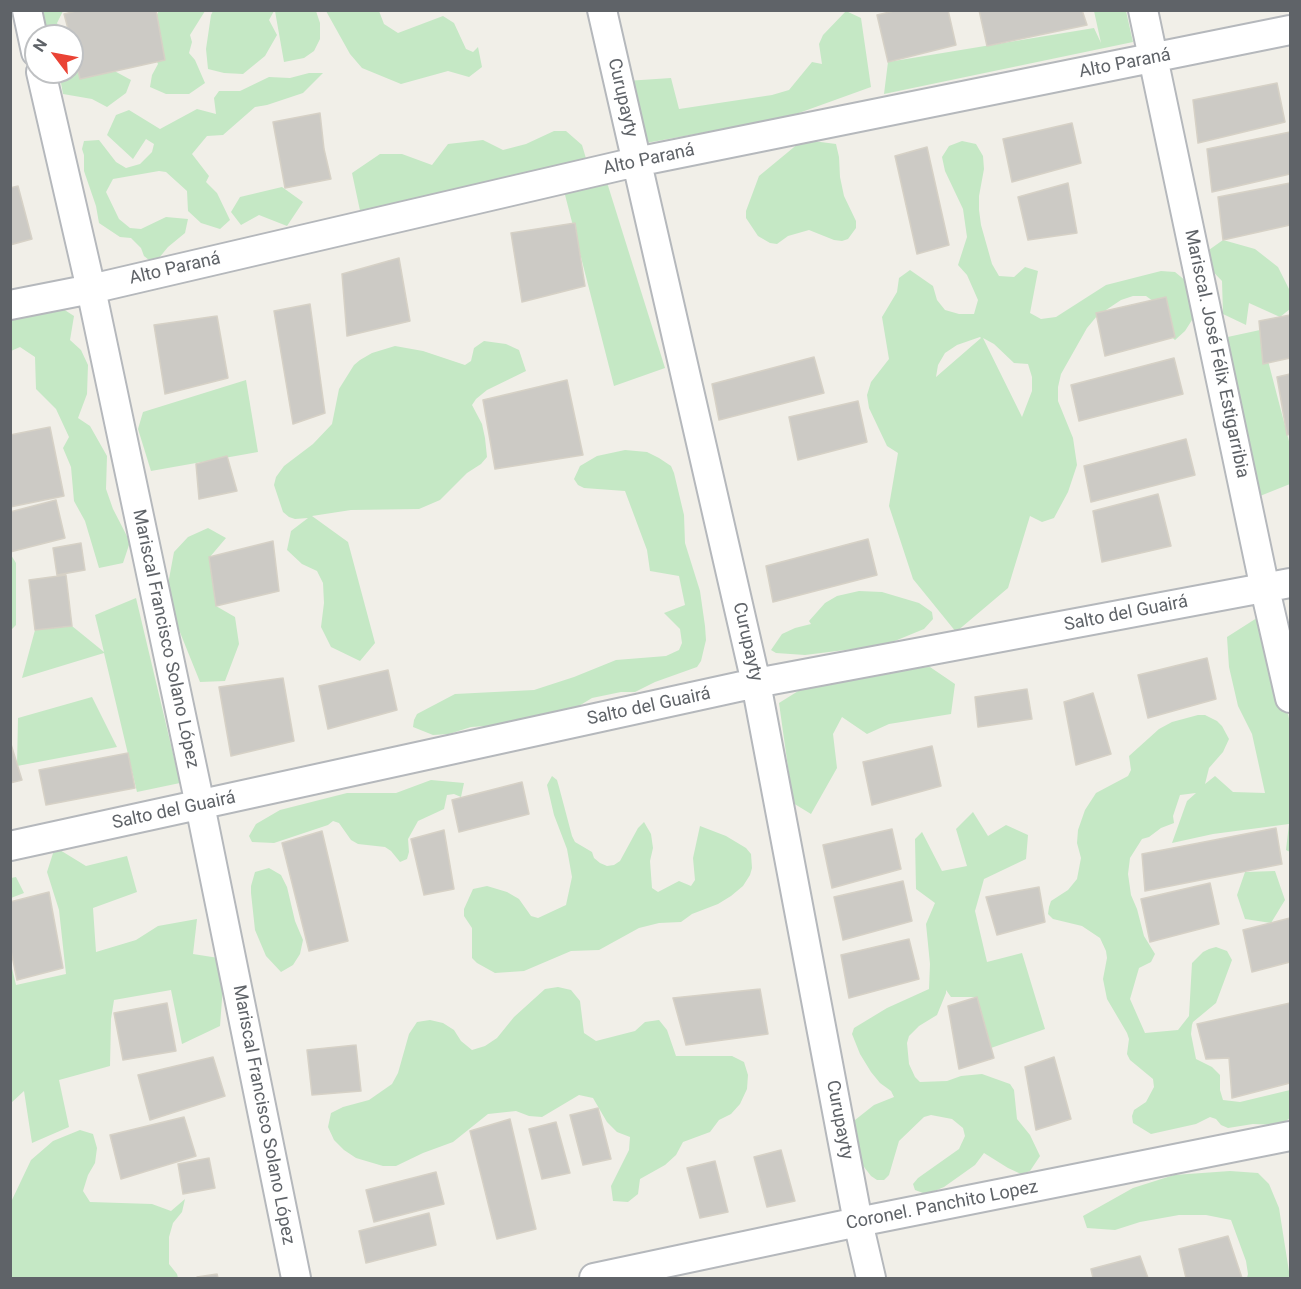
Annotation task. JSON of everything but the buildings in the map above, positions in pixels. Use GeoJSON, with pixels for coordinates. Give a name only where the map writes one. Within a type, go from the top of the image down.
{"type":"FeatureCollection","features":[{"type":"Feature","properties":{"kind":"street","name":"Curupayty"},"geometry":{"type":"LineString","coordinates":[[602,10],[756,683],[858,1222],[871,1278]]}},
{"type":"Feature","properties":{"kind":"street","name":"Mariscal. José Félix Estigarribia"},"geometry":{"type":"LineString","coordinates":[[1143,10],[1278,586],[1290,698]]}},
{"type":"Feature","properties":{"kind":"street","name":"Alto Paraná"},"geometry":{"type":"LineString","coordinates":[[10,305],[91,289],[636,162],[1290,30]]}},
{"type":"Feature","properties":{"kind":"street","name":"Mariscal Francisco Solano López"},"geometry":{"type":"LineString","coordinates":[[44,84],[91,289],[200,805],[296,1278]]}},
{"type":"Feature","properties":{"kind":"street","name":"Salto del Guairá"},"geometry":{"type":"LineString","coordinates":[[10,846],[756,683],[1278,586]]}},
{"type":"Feature","properties":{"kind":"street","name":"Coronel. Panchito Lopez"},"geometry":{"type":"LineString","coordinates":[[594,1278],[858,1222],[1290,1136]]}},
{"type":"Feature","properties":{"kind":"green space"},"geometry":{"type":"Polygon","coordinates":[[[40,11],[63,11],[57,24],[43,24],[40,11]]]}},
{"type":"Feature","properties":{"kind":"green space"},"geometry":{"type":"Polygon","coordinates":[[[159,11],[205,11],[190,35],[192,42],[189,53],[195,60],[205,83],[189,94],[166,94],[150,87],[152,75],[158,64],[152,51],[150,26],[159,11]]]}},
{"type":"Feature","properties":{"kind":"green space"},"geometry":{"type":"Polygon","coordinates":[[[213,11],[274,11],[269,20],[277,35],[265,56],[243,74],[208,69],[206,49],[213,11]]]}},
{"type":"Feature","properties":{"kind":"green space"},"geometry":{"type":"Polygon","coordinates":[[[275,11],[316,11],[320,23],[320,39],[314,51],[304,58],[284,62],[275,11]]]}},
{"type":"Feature","properties":{"kind":"green space"},"geometry":{"type":"Polygon","coordinates":[[[326,11],[379,11],[384,24],[398,33],[443,16],[454,23],[466,49],[473,52],[478,47],[482,67],[469,77],[448,71],[401,84],[362,68],[350,54],[326,11]]]}},
{"type":"Feature","properties":{"kind":"green space"},"geometry":{"type":"Polygon","coordinates":[[[846,11],[861,18],[871,87],[785,118],[646,143],[626,81],[671,78],[679,109],[772,95],[789,90],[812,62],[822,64],[819,44],[823,35],[846,11]]]}},
{"type":"Feature","properties":{"kind":"green space"},"geometry":{"type":"Polygon","coordinates":[[[1094,11],[1126,11],[1133,42],[884,94],[888,62],[1094,28],[1101,43],[1094,11]]]}},
{"type":"Feature","properties":{"kind":"green space"},"geometry":{"type":"Polygon","coordinates":[[[84,55],[131,80],[126,93],[107,107],[92,99],[63,94],[61,84],[84,84],[84,55]]]}},
{"type":"Feature","properties":{"kind":"green space"},"geometry":{"type":"Polygon","coordinates":[[[309,73],[323,73],[303,93],[255,107],[223,135],[207,136],[192,154],[209,176],[206,182],[217,193],[230,220],[220,229],[201,223],[188,211],[187,191],[166,172],[159,171],[113,179],[106,192],[119,219],[130,228],[141,229],[166,217],[188,219],[185,233],[168,247],[154,264],[144,256],[141,248],[131,238],[120,237],[99,223],[96,206],[84,171],[82,149],[84,141],[99,140],[116,162],[126,168],[140,164],[152,152],[154,144],[146,139],[133,159],[107,135],[116,115],[129,110],[160,129],[197,109],[216,114],[214,98],[219,91],[240,91],[269,77],[290,78],[309,73]]]}},
{"type":"Feature","properties":{"kind":"green space"},"geometry":{"type":"Polygon","coordinates":[[[554,131],[566,131],[582,145],[590,172],[362,220],[352,173],[380,154],[402,154],[432,165],[448,144],[483,140],[503,150],[526,144],[554,131]]]}},
{"type":"Feature","properties":{"kind":"green space"},"geometry":{"type":"Polygon","coordinates":[[[813,141],[836,144],[844,196],[856,221],[856,228],[848,239],[842,241],[809,230],[788,236],[777,244],[770,243],[758,236],[746,218],[746,211],[759,176],[799,143],[813,141]]]}},
{"type":"Feature","properties":{"kind":"green space"},"geometry":{"type":"Polygon","coordinates":[[[962,141],[976,144],[983,156],[984,169],[979,210],[992,264],[999,276],[1014,277],[1025,267],[1038,271],[1030,313],[1041,319],[1056,317],[1106,285],[1161,271],[1175,272],[1186,281],[1195,307],[1192,320],[1175,340],[1165,331],[1157,304],[1146,296],[1133,296],[1121,300],[1097,316],[1087,328],[1061,374],[1058,387],[1058,401],[1073,438],[1077,465],[1068,492],[1054,518],[1042,522],[1030,516],[1008,588],[956,632],[913,579],[889,506],[898,453],[887,446],[869,408],[867,395],[871,382],[889,359],[882,317],[897,292],[899,278],[910,270],[933,286],[937,300],[945,310],[959,314],[974,314],[978,300],[967,275],[958,265],[967,237],[963,209],[945,171],[942,157],[949,146],[962,141]],[[981,338],[957,345],[945,353],[938,365],[936,377],[981,338]],[[983,338],[1022,417],[1032,391],[1032,377],[1028,364],[1014,363],[994,344],[983,338]]]}},
{"type":"Feature","properties":{"kind":"green space"},"geometry":{"type":"Polygon","coordinates":[[[605,176],[665,368],[614,386],[563,187],[605,176]]]}},
{"type":"Feature","properties":{"kind":"green space"},"geometry":{"type":"Polygon","coordinates":[[[282,187],[303,202],[287,226],[259,215],[241,225],[231,212],[240,197],[282,187]]]}},
{"type":"Feature","properties":{"kind":"green space"},"geometry":{"type":"Polygon","coordinates":[[[1223,240],[1255,249],[1278,267],[1290,291],[1290,309],[1280,317],[1249,303],[1246,325],[1223,314],[1222,281],[1199,257],[1223,240]]]}},
{"type":"Feature","properties":{"kind":"green space"},"geometry":{"type":"Polygon","coordinates":[[[57,305],[74,316],[70,340],[81,350],[88,365],[87,394],[78,418],[90,426],[107,456],[106,489],[113,509],[130,542],[123,563],[99,568],[85,521],[74,501],[71,467],[63,448],[69,437],[56,409],[36,389],[35,357],[20,347],[11,351],[10,317],[57,305]]]}},
{"type":"Feature","properties":{"kind":"green space"},"geometry":{"type":"Polygon","coordinates":[[[1260,330],[1290,445],[1290,484],[1245,502],[1209,341],[1260,330]]]}},
{"type":"Feature","properties":{"kind":"green space"},"geometry":{"type":"Polygon","coordinates":[[[484,341],[506,344],[519,350],[526,371],[487,390],[472,405],[482,424],[485,438],[487,457],[481,464],[467,473],[440,500],[419,509],[351,510],[312,516],[348,542],[375,643],[360,661],[331,647],[321,627],[324,603],[323,583],[317,571],[302,564],[287,550],[291,531],[308,518],[295,519],[283,512],[274,485],[276,477],[284,466],[313,444],[332,424],[339,389],[354,365],[360,360],[372,353],[395,346],[423,351],[465,365],[471,361],[474,348],[484,341]]]}},
{"type":"Feature","properties":{"kind":"green space"},"geometry":{"type":"Polygon","coordinates":[[[246,380],[258,452],[151,471],[138,429],[143,412],[246,380]]]}},
{"type":"Feature","properties":{"kind":"green space"},"geometry":{"type":"Polygon","coordinates":[[[625,450],[647,452],[671,466],[674,473],[684,515],[685,543],[700,591],[705,626],[706,640],[701,661],[697,667],[635,692],[621,692],[592,698],[564,715],[515,724],[471,727],[449,734],[433,735],[413,727],[417,714],[455,694],[534,690],[616,660],[666,656],[679,650],[682,643],[680,629],[664,613],[685,605],[679,576],[650,571],[647,550],[625,491],[584,488],[574,479],[580,466],[597,456],[625,450]]]}},
{"type":"Feature","properties":{"kind":"green space"},"geometry":{"type":"Polygon","coordinates":[[[208,528],[226,538],[209,558],[216,606],[235,617],[239,644],[225,681],[200,682],[169,605],[169,579],[174,552],[188,537],[208,528]]]}},
{"type":"Feature","properties":{"kind":"green space"},"geometry":{"type":"Polygon","coordinates":[[[11,555],[16,563],[16,625],[11,630],[11,555]]]}},
{"type":"Feature","properties":{"kind":"green space"},"geometry":{"type":"Polygon","coordinates":[[[859,591],[882,592],[919,603],[932,612],[933,619],[924,629],[885,645],[805,655],[776,653],[771,650],[782,634],[811,624],[809,621],[825,603],[837,596],[859,591]]]}},
{"type":"Feature","properties":{"kind":"green space"},"geometry":{"type":"Polygon","coordinates":[[[136,598],[180,783],[137,792],[104,653],[22,678],[35,630],[72,626],[104,652],[95,615],[136,598]]]}},
{"type":"Feature","properties":{"kind":"green space"},"geometry":{"type":"Polygon","coordinates":[[[1260,616],[1278,669],[1290,723],[1290,852],[1286,850],[1289,824],[1213,834],[1172,843],[1187,801],[1196,793],[1180,795],[1173,816],[1174,823],[1142,839],[1130,858],[1128,874],[1131,895],[1144,936],[1155,954],[1151,962],[1139,968],[1130,999],[1145,1033],[1178,1030],[1189,1016],[1192,963],[1209,949],[1216,947],[1227,951],[1232,960],[1216,1003],[1192,1025],[1191,1034],[1196,1059],[1212,1067],[1220,1075],[1223,1100],[1240,1102],[1290,1090],[1290,1118],[1280,1125],[1253,1124],[1228,1128],[1210,1117],[1196,1124],[1151,1134],[1133,1123],[1132,1116],[1134,1110],[1146,1102],[1154,1087],[1153,1079],[1130,1060],[1127,1054],[1129,1039],[1127,1033],[1107,999],[1103,979],[1106,951],[1100,938],[1082,926],[1053,919],[1048,914],[1049,907],[1051,901],[1068,890],[1077,879],[1081,858],[1077,843],[1078,830],[1085,810],[1096,793],[1128,776],[1131,770],[1129,756],[1159,729],[1172,722],[1205,715],[1222,726],[1229,739],[1223,752],[1209,768],[1205,784],[1215,776],[1233,792],[1265,793],[1252,734],[1238,706],[1229,667],[1227,637],[1260,616]]]}},
{"type":"Feature","properties":{"kind":"green space"},"geometry":{"type":"Polygon","coordinates":[[[930,667],[955,684],[951,714],[889,724],[867,734],[842,717],[833,734],[837,768],[811,814],[793,803],[779,703],[811,683],[889,669],[930,667]]]}},
{"type":"Feature","properties":{"kind":"green space"},"geometry":{"type":"Polygon","coordinates":[[[92,697],[117,747],[17,766],[18,718],[92,697]]]}},
{"type":"Feature","properties":{"kind":"green space"},"geometry":{"type":"Polygon","coordinates":[[[552,776],[557,780],[575,842],[592,852],[594,858],[600,863],[607,866],[620,861],[638,828],[644,822],[651,834],[653,848],[650,861],[652,888],[658,892],[679,881],[691,886],[695,880],[693,858],[700,826],[726,836],[746,848],[751,854],[750,875],[743,886],[731,896],[718,904],[692,914],[681,922],[659,923],[639,928],[599,950],[571,951],[524,971],[495,973],[472,958],[472,928],[464,916],[464,909],[473,889],[487,886],[507,892],[519,899],[531,916],[538,918],[566,905],[572,877],[567,849],[554,815],[547,785],[552,776]]]}},
{"type":"Feature","properties":{"kind":"green space"},"geometry":{"type":"Polygon","coordinates":[[[431,780],[464,783],[461,797],[454,794],[447,795],[444,809],[418,821],[408,839],[407,859],[400,862],[385,847],[358,844],[351,840],[339,823],[333,821],[328,825],[274,843],[252,842],[249,836],[256,824],[280,810],[347,793],[396,793],[431,780]]]}},
{"type":"Feature","properties":{"kind":"green space"},"geometry":{"type":"Polygon","coordinates":[[[973,812],[988,836],[1006,825],[1028,835],[1026,859],[984,879],[975,911],[987,962],[1022,953],[1045,1029],[991,1048],[977,997],[951,997],[946,990],[937,1015],[919,1026],[909,1036],[907,1043],[909,1064],[920,1082],[947,1081],[961,1076],[982,1074],[1010,1084],[1014,1090],[1017,1119],[1030,1135],[1040,1156],[1030,1171],[1021,1174],[984,1153],[975,1165],[944,1187],[930,1193],[923,1193],[915,1190],[913,1184],[959,1149],[965,1136],[963,1128],[952,1119],[931,1115],[924,1117],[899,1141],[889,1175],[884,1180],[877,1180],[871,1176],[854,1154],[850,1132],[855,1120],[874,1105],[894,1097],[891,1091],[871,1072],[852,1034],[854,1028],[887,1008],[929,989],[930,964],[926,924],[935,903],[916,889],[915,839],[922,832],[942,871],[967,866],[956,829],[973,812]]]}},
{"type":"Feature","properties":{"kind":"green space"},"geometry":{"type":"Polygon","coordinates":[[[55,847],[86,866],[127,856],[137,892],[93,908],[96,952],[136,940],[158,926],[197,919],[193,954],[225,959],[220,1026],[182,1044],[171,990],[114,1000],[111,1019],[110,1066],[59,1080],[69,1127],[32,1143],[24,1091],[11,1103],[10,960],[16,985],[66,974],[59,910],[47,872],[55,847]]]}},
{"type":"Feature","properties":{"kind":"green space"},"geometry":{"type":"Polygon","coordinates":[[[269,868],[281,875],[287,887],[295,921],[303,940],[300,954],[293,965],[281,972],[266,956],[255,930],[251,886],[255,872],[269,868]]]}},
{"type":"Feature","properties":{"kind":"green space"},"geometry":{"type":"Polygon","coordinates":[[[1275,871],[1285,900],[1271,923],[1245,919],[1237,895],[1245,872],[1275,871]]]}},
{"type":"Feature","properties":{"kind":"green space"},"geometry":{"type":"Polygon","coordinates":[[[16,877],[24,893],[11,898],[11,878],[16,877]]]}},
{"type":"Feature","properties":{"kind":"green space"},"geometry":{"type":"Polygon","coordinates":[[[558,987],[571,990],[580,1001],[584,1033],[596,1041],[635,1031],[645,1022],[659,1020],[667,1030],[676,1056],[732,1056],[744,1062],[748,1075],[747,1089],[740,1104],[731,1114],[719,1120],[710,1132],[683,1142],[676,1155],[665,1165],[640,1179],[638,1194],[628,1202],[613,1201],[611,1186],[629,1150],[630,1137],[617,1132],[607,1122],[593,1098],[579,1095],[542,1117],[529,1116],[516,1111],[488,1114],[453,1142],[396,1166],[383,1166],[356,1158],[334,1140],[328,1127],[331,1113],[369,1100],[392,1084],[398,1073],[409,1034],[417,1022],[430,1020],[443,1023],[454,1030],[461,1041],[472,1050],[485,1046],[497,1038],[514,1017],[545,989],[558,987]]]}},
{"type":"Feature","properties":{"kind":"green space"},"geometry":{"type":"Polygon","coordinates":[[[80,1130],[93,1134],[97,1148],[95,1163],[83,1191],[90,1202],[152,1204],[171,1211],[185,1199],[182,1212],[173,1223],[169,1237],[169,1264],[178,1278],[11,1278],[11,1202],[31,1160],[53,1141],[80,1130]]]}},
{"type":"Feature","properties":{"kind":"green space"},"geometry":{"type":"Polygon","coordinates":[[[1230,1171],[1258,1173],[1269,1184],[1279,1208],[1290,1278],[1247,1278],[1246,1261],[1231,1220],[1206,1215],[1179,1215],[1140,1222],[1115,1230],[1087,1228],[1083,1216],[1133,1188],[1174,1175],[1230,1171]]]}}]}
